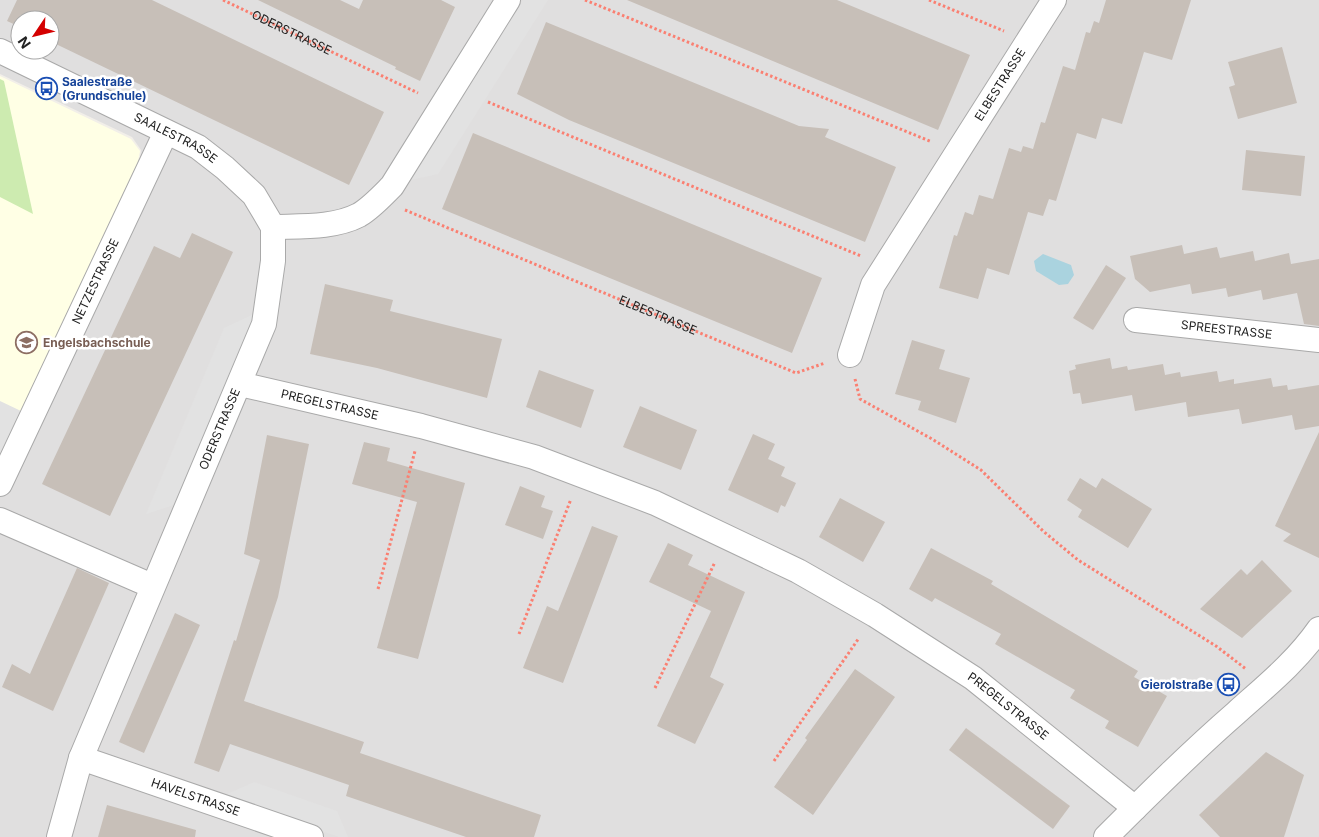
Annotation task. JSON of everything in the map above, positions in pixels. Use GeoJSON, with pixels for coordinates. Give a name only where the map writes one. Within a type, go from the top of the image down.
{"type":"FeatureCollection","features":[{"type":"Feature","properties":{"kind":"street"},"geometry":{"type":"LineString","coordinates":[[273,227],[316,226],[340,221],[359,215],[379,199],[392,186],[508,0]]}},
{"type":"Feature","properties":{"kind":"street","name":"ELBESTRASSE"},"geometry":{"type":"LineString","coordinates":[[850,355],[873,285],[1054,0]]}},
{"type":"Feature","properties":{"kind":"street","name":"SAALESTRASSE"},"geometry":{"type":"LineString","coordinates":[[0,51],[198,147],[225,168],[254,195],[273,227]]}},
{"type":"Feature","properties":{"kind":"street","name":"NETZESTRASSE"},"geometry":{"type":"LineString","coordinates":[[0,484],[166,132]]}},
{"type":"Feature","properties":{"kind":"street","name":"ODERSTRASSE"},"geometry":{"type":"LineString","coordinates":[[59,837],[81,758],[264,324],[273,261],[273,227]]}},
{"type":"Feature","properties":{"kind":"street","name":"SPREESTRASSE"},"geometry":{"type":"LineString","coordinates":[[1136,320],[1319,340]]}},
{"type":"Feature","properties":{"kind":"street","name":"PREGELSTRASSE"},"geometry":{"type":"LineString","coordinates":[[240,384],[421,426],[534,457],[655,502],[798,571],[875,615],[972,678],[1135,808]]}},
{"type":"Feature","properties":{"kind":"street"},"geometry":{"type":"LineString","coordinates":[[0,520],[152,586]]}},
{"type":"Feature","properties":{"kind":"street"},"geometry":{"type":"LineString","coordinates":[[1106,837],[1237,712],[1311,651],[1319,629]]}},
{"type":"Feature","properties":{"kind":"street","name":"HAVELSTRASSE"},"geometry":{"type":"LineString","coordinates":[[81,758],[311,837]]}},
{"type":"Feature","properties":{"kind":"path","name":"ODERSTRASSE"},"geometry":{"type":"LineString","coordinates":[[223,0],[443,105]]}},
{"type":"Feature","properties":{"kind":"path"},"geometry":{"type":"LineString","coordinates":[[585,0],[958,153]]}},
{"type":"Feature","properties":{"kind":"path","name":"ELBESTRASSE"},"geometry":{"type":"LineString","coordinates":[[929,0],[1027,41]]}},
{"type":"Feature","properties":{"kind":"path"},"geometry":{"type":"LineString","coordinates":[[488,102],[884,266]]}},
{"type":"Feature","properties":{"kind":"path","name":"ELBESTRASSE"},"geometry":{"type":"LineString","coordinates":[[379,199],[796,373],[850,355]]}},
{"type":"Feature","properties":{"kind":"path"},"geometry":{"type":"LineString","coordinates":[[850,355],[860,399],[932,439],[981,470],[1043,531],[1078,560],[1216,646],[1269,685]]}},
{"type":"Feature","properties":{"kind":"path"},"geometry":{"type":"LineString","coordinates":[[378,589],[421,426]]}},
{"type":"Feature","properties":{"kind":"path"},"geometry":{"type":"LineString","coordinates":[[519,634],[580,475]]}},
{"type":"Feature","properties":{"kind":"path"},"geometry":{"type":"LineString","coordinates":[[656,688],[727,537]]}},
{"type":"Feature","properties":{"kind":"path"},"geometry":{"type":"LineString","coordinates":[[774,760],[875,615]]}},
{"type":"Feature","properties":{"kind":"shaded area"},"geometry":{"type":"Polygon","coordinates":[[[0,0],[1319,0],[1319,837],[0,837],[0,470],[139,167],[141,150],[132,137],[0,74],[0,0]]]}},
{"type":"Feature","properties":{"kind":"shaded area"},"geometry":{"type":"Polygon","coordinates":[[[523,0],[548,0],[438,174],[410,180],[523,0]]]}},
{"type":"Feature","properties":{"kind":"shaded area","name":"Engelsbachschule"},"geometry":{"type":"Polygon","coordinates":[[[0,76],[131,139],[140,151],[137,166],[0,460],[0,76]]]}},
{"type":"Feature","properties":{"kind":"shaded area"},"geometry":{"type":"Polygon","coordinates":[[[254,314],[246,339],[174,505],[146,514],[224,328],[254,314]]]}},
{"type":"Feature","properties":{"kind":"shaded area"},"geometry":{"type":"Polygon","coordinates":[[[0,401],[21,411],[0,457],[0,401]]]}},
{"type":"Feature","properties":{"kind":"shaded area"},"geometry":{"type":"Polygon","coordinates":[[[254,782],[337,811],[348,837],[339,837],[223,796],[254,782]]]}},
{"type":"Feature","properties":{"kind":"green space"},"geometry":{"type":"Polygon","coordinates":[[[0,79],[4,81],[33,214],[0,197],[0,79]]]}},
{"type":"Feature","properties":{"kind":"water"},"geometry":{"type":"Polygon","coordinates":[[[1043,254],[1071,265],[1074,275],[1068,284],[1059,285],[1036,271],[1034,261],[1043,254]]]}},
{"type":"Feature","properties":{"kind":"building"},"geometry":{"type":"Polygon","coordinates":[[[17,0],[152,0],[384,112],[349,185],[60,46],[60,10],[12,10],[17,0]]]}},
{"type":"Feature","properties":{"kind":"building"},"geometry":{"type":"Polygon","coordinates":[[[258,0],[340,0],[359,9],[363,0],[441,0],[455,7],[420,81],[395,69],[396,67],[258,0]]]}},
{"type":"Feature","properties":{"kind":"building"},"geometry":{"type":"Polygon","coordinates":[[[627,0],[837,0],[970,55],[938,130],[627,0]]]}},
{"type":"Feature","properties":{"kind":"building"},"geometry":{"type":"Polygon","coordinates":[[[1106,0],[1191,0],[1172,60],[1144,52],[1122,124],[1102,118],[1096,139],[1077,133],[1056,201],[1049,199],[1043,216],[1028,212],[1009,275],[987,268],[978,299],[939,288],[954,235],[957,236],[965,212],[973,215],[979,195],[993,199],[1009,148],[1021,152],[1023,146],[1033,149],[1041,122],[1045,123],[1063,66],[1075,70],[1086,32],[1090,33],[1094,21],[1099,23],[1106,0]]]}},
{"type":"Feature","properties":{"kind":"building"},"geometry":{"type":"Polygon","coordinates":[[[546,22],[799,126],[829,129],[825,137],[896,167],[865,242],[569,120],[517,94],[546,22]]]}},
{"type":"Feature","properties":{"kind":"building"},"geometry":{"type":"Polygon","coordinates":[[[1282,47],[1297,103],[1238,119],[1229,87],[1235,85],[1228,62],[1282,47]]]}},
{"type":"Feature","properties":{"kind":"building"},"geometry":{"type":"Polygon","coordinates":[[[473,133],[822,278],[792,353],[442,209],[473,133]]]}},
{"type":"Feature","properties":{"kind":"building"},"geometry":{"type":"Polygon","coordinates":[[[1246,150],[1305,156],[1301,196],[1242,190],[1246,150]]]}},
{"type":"Feature","properties":{"kind":"building"},"geometry":{"type":"Polygon","coordinates":[[[192,233],[233,252],[110,516],[42,484],[154,246],[180,258],[192,233]]]}},
{"type":"Feature","properties":{"kind":"building"},"geometry":{"type":"Polygon","coordinates":[[[1182,245],[1184,254],[1217,247],[1220,258],[1253,251],[1255,261],[1289,253],[1291,264],[1319,259],[1319,326],[1304,324],[1297,293],[1263,300],[1261,290],[1228,297],[1226,288],[1192,294],[1190,284],[1150,292],[1135,279],[1130,256],[1182,245]]]}},
{"type":"Feature","properties":{"kind":"building"},"geometry":{"type":"Polygon","coordinates":[[[1106,265],[1126,278],[1093,330],[1073,318],[1106,265]]]}},
{"type":"Feature","properties":{"kind":"building"},"geometry":{"type":"Polygon","coordinates":[[[325,284],[393,300],[390,311],[502,339],[487,398],[377,368],[310,354],[325,284]]]}},
{"type":"Feature","properties":{"kind":"building"},"geometry":{"type":"Polygon","coordinates":[[[912,340],[945,350],[939,369],[970,378],[956,423],[918,410],[921,401],[895,394],[912,340]]]}},
{"type":"Feature","properties":{"kind":"building"},"geometry":{"type":"Polygon","coordinates":[[[1110,358],[1112,369],[1127,366],[1128,370],[1163,364],[1165,375],[1180,372],[1181,377],[1217,371],[1219,382],[1234,379],[1234,384],[1271,378],[1273,387],[1287,385],[1288,390],[1319,385],[1319,426],[1295,430],[1292,415],[1242,424],[1239,409],[1188,417],[1186,402],[1135,411],[1132,395],[1082,404],[1080,393],[1073,394],[1069,371],[1076,369],[1075,365],[1110,358]]]}},
{"type":"Feature","properties":{"kind":"building"},"geometry":{"type":"Polygon","coordinates":[[[539,370],[594,390],[581,428],[526,407],[539,370]]]}},
{"type":"Feature","properties":{"kind":"building"},"geometry":{"type":"Polygon","coordinates":[[[640,406],[697,430],[681,470],[623,447],[640,406]]]}},
{"type":"Feature","properties":{"kind":"building"},"geometry":{"type":"Polygon","coordinates":[[[1319,432],[1319,558],[1283,541],[1291,534],[1275,526],[1319,432]]]}},
{"type":"Feature","properties":{"kind":"building"},"geometry":{"type":"Polygon","coordinates":[[[753,434],[775,444],[768,459],[785,467],[781,476],[796,483],[785,507],[781,505],[778,513],[728,490],[753,434]]]}},
{"type":"Feature","properties":{"kind":"building"},"geometry":{"type":"Polygon","coordinates":[[[267,435],[309,444],[278,597],[244,701],[364,742],[360,753],[541,815],[534,837],[466,837],[346,796],[349,785],[230,744],[219,772],[194,763],[234,640],[236,641],[260,560],[244,554],[267,435]]]}},
{"type":"Feature","properties":{"kind":"building"},"geometry":{"type":"Polygon","coordinates":[[[364,442],[390,448],[387,461],[465,483],[418,659],[377,648],[417,502],[352,484],[364,442]]]}},
{"type":"Feature","properties":{"kind":"building"},"geometry":{"type":"Polygon","coordinates":[[[1080,478],[1096,488],[1102,478],[1152,509],[1128,548],[1078,517],[1082,510],[1067,500],[1080,478]]]}},
{"type":"Feature","properties":{"kind":"building"},"geometry":{"type":"Polygon","coordinates":[[[520,486],[545,496],[541,507],[553,511],[543,539],[505,525],[520,486]]]}},
{"type":"Feature","properties":{"kind":"building"},"geometry":{"type":"Polygon","coordinates":[[[840,498],[885,522],[863,562],[819,537],[840,498]]]}},
{"type":"Feature","properties":{"kind":"building"},"geometry":{"type":"Polygon","coordinates":[[[592,526],[618,536],[563,683],[523,668],[547,606],[558,611],[592,526]]]}},
{"type":"Feature","properties":{"kind":"building"},"geometry":{"type":"Polygon","coordinates":[[[668,543],[693,555],[688,565],[745,592],[710,677],[724,684],[695,744],[657,726],[711,611],[649,582],[668,543]]]}},
{"type":"Feature","properties":{"kind":"building"},"geometry":{"type":"Polygon","coordinates":[[[931,548],[993,581],[991,584],[1138,671],[1134,677],[1167,696],[1138,747],[1105,728],[1109,721],[1070,698],[1075,690],[995,644],[1001,634],[935,598],[932,602],[909,589],[931,548]]]}},
{"type":"Feature","properties":{"kind":"building"},"geometry":{"type":"Polygon","coordinates":[[[1262,560],[1292,591],[1242,638],[1200,609],[1241,569],[1247,575],[1262,560]]]}},
{"type":"Feature","properties":{"kind":"building"},"geometry":{"type":"Polygon","coordinates":[[[77,568],[109,583],[53,711],[2,687],[12,664],[30,674],[77,568]]]}},
{"type":"Feature","properties":{"kind":"building"},"geometry":{"type":"Polygon","coordinates":[[[175,613],[200,625],[144,753],[119,742],[175,613]]]}},
{"type":"Feature","properties":{"kind":"building"},"geometry":{"type":"Polygon","coordinates":[[[855,669],[895,697],[813,815],[774,787],[807,740],[805,738],[855,669]]]}},
{"type":"Feature","properties":{"kind":"building"},"geometry":{"type":"Polygon","coordinates":[[[966,728],[1070,806],[1053,829],[949,750],[966,728]]]}},
{"type":"Feature","properties":{"kind":"building"},"geometry":{"type":"Polygon","coordinates":[[[1266,752],[1304,775],[1284,837],[1220,837],[1199,815],[1266,752]]]}},
{"type":"Feature","properties":{"kind":"building"},"geometry":{"type":"Polygon","coordinates":[[[107,805],[196,830],[195,837],[98,837],[107,805]]]}},
{"type":"Feature","properties":{"kind":"place","name":"Saalestraße (Grundschule)"},"geometry":{"type":"Point","coordinates":[46,89]}},
{"type":"Feature","properties":{"kind":"place","name":"Engelsbachschule"},"geometry":{"type":"Point","coordinates":[27,343]}},
{"type":"Feature","properties":{"kind":"place","name":"Gierolstraße"},"geometry":{"type":"Point","coordinates":[1229,685]}}]}
